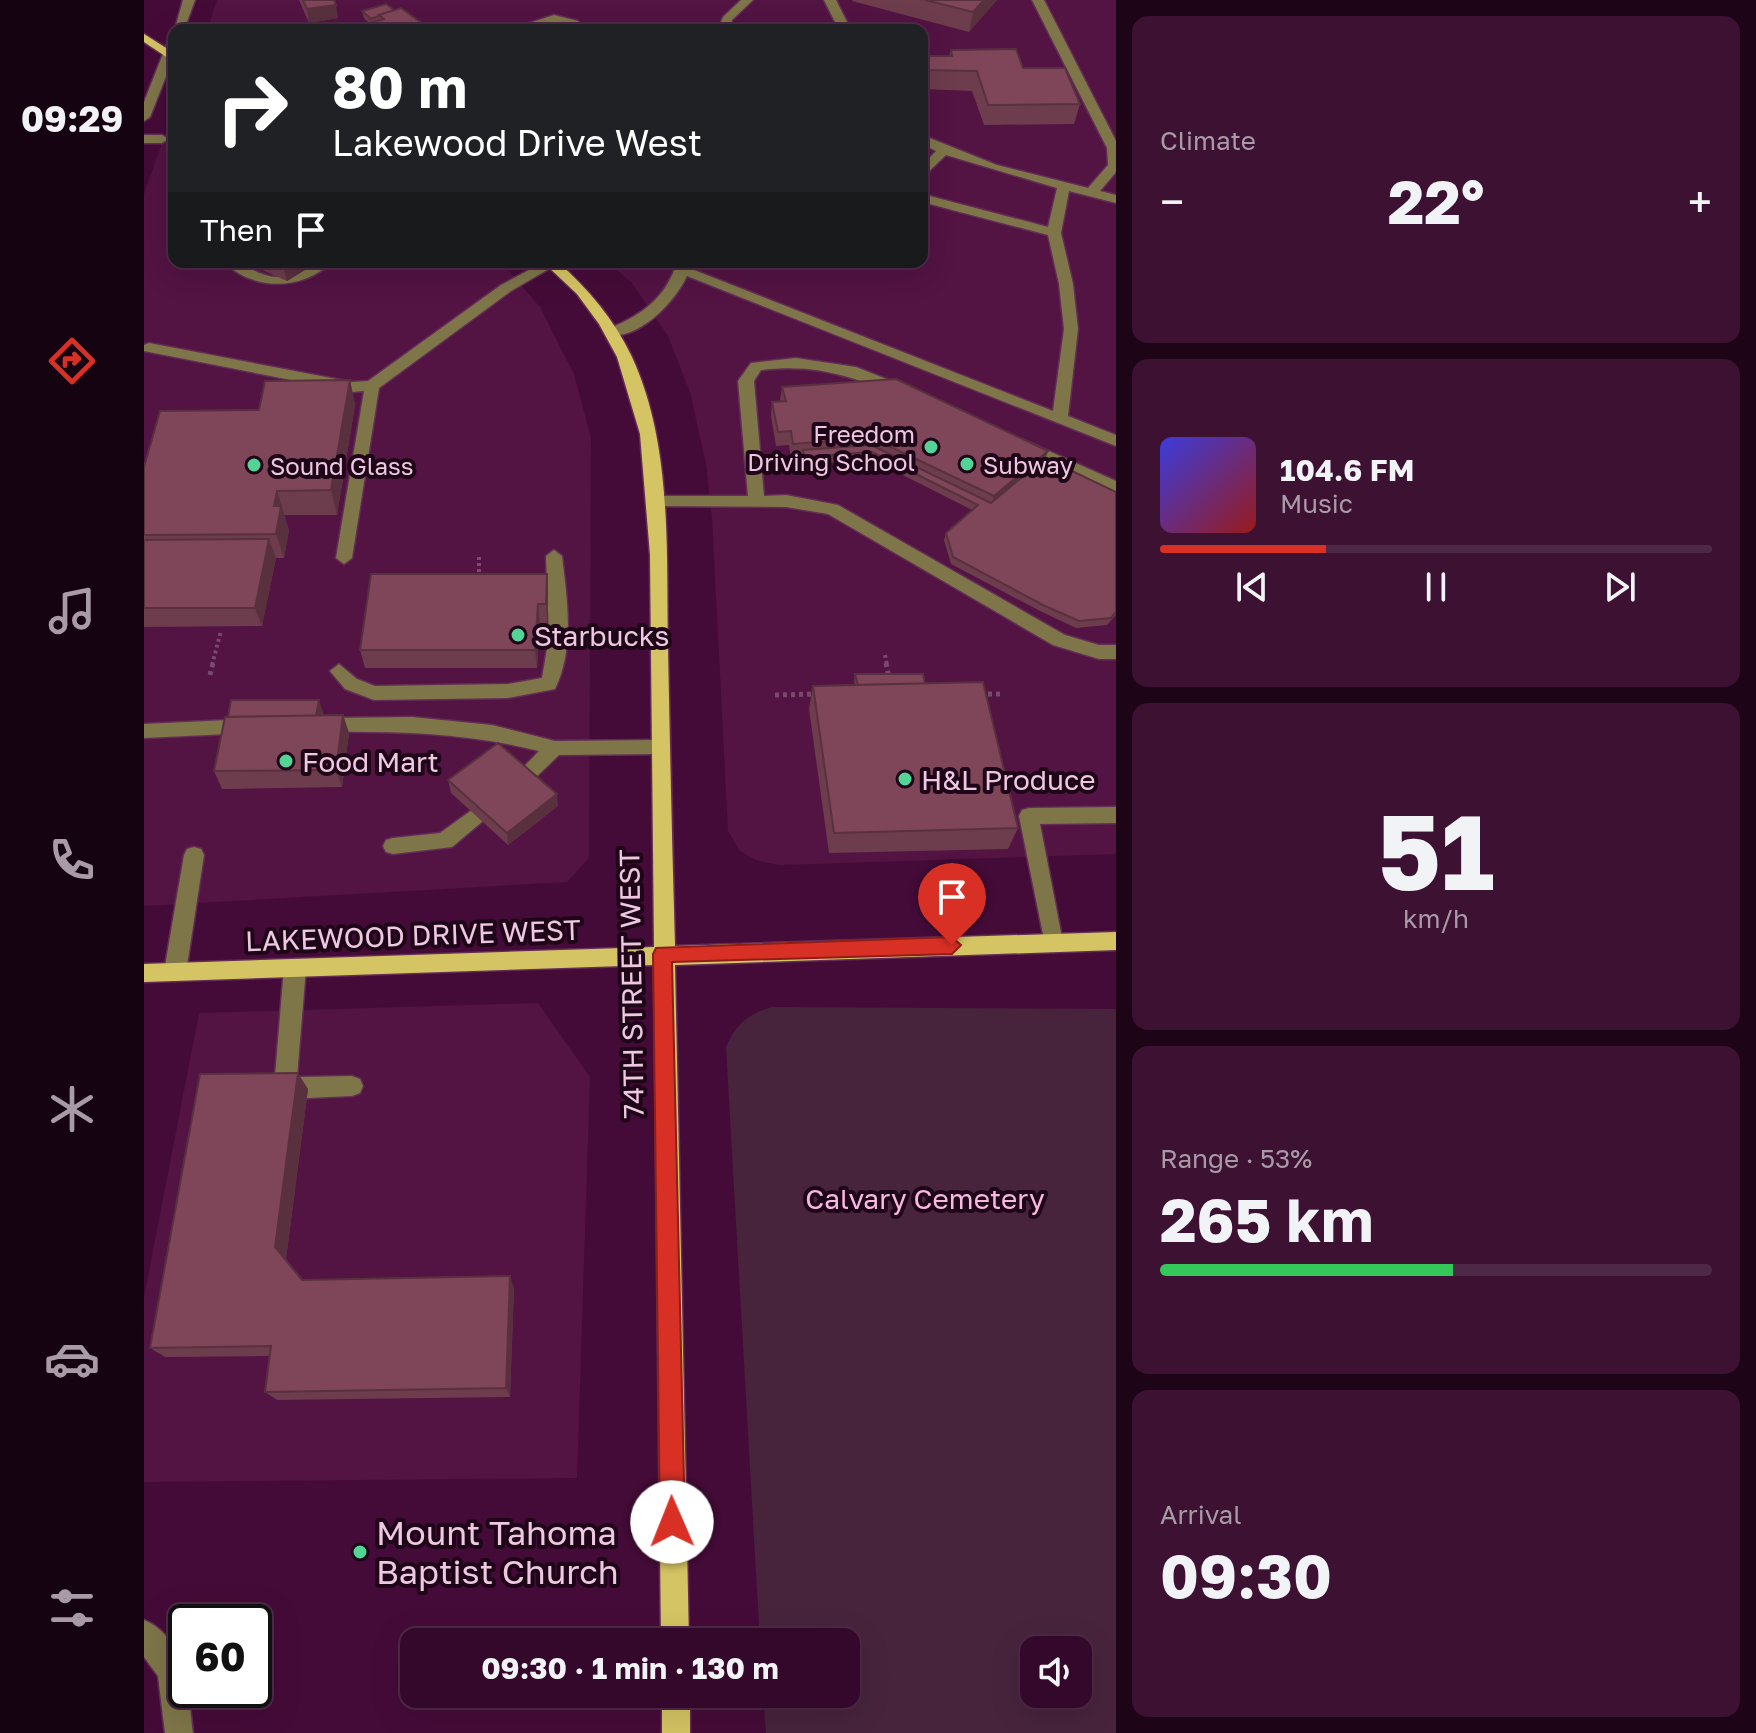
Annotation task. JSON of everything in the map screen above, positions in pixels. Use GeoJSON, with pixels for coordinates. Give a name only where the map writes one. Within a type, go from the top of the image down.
{"type":"FeatureCollection","features":[{"type":"Feature","properties":{"kind":"main road"},"geometry":{"type":"LineString","coordinates":[[144,37],[168,55]]}},
{"type":"Feature","properties":{"kind":"main road","name":"74TH STREET WEST"},"geometry":{"type":"LineString","coordinates":[[557,268],[586,296],[613,332],[640,391],[652,449],[656,502],[675,1628]]}},
{"type":"Feature","properties":{"kind":"main road","name":"LAKEWOOD DRIVE WEST"},"geometry":{"type":"LineString","coordinates":[[144,973],[1116,941]]}},
{"type":"Feature","properties":{"kind":"main road"},"geometry":{"type":"LineString","coordinates":[[676,1708],[676,1733]]}},
{"type":"Feature","properties":{"kind":"street"},"geometry":{"type":"LineString","coordinates":[[180,24],[189,0]]}},
{"type":"Feature","properties":{"kind":"street"},"geometry":{"type":"LineString","coordinates":[[726,24],[747,0]]}},
{"type":"Feature","properties":{"kind":"street"},"geometry":{"type":"LineString","coordinates":[[830,0],[842,24]]}},
{"type":"Feature","properties":{"kind":"street"},"geometry":{"type":"LineString","coordinates":[[1038,0],[1113,148],[1114,166],[1091,193]]}},
{"type":"Feature","properties":{"kind":"street"},"geometry":{"type":"LineString","coordinates":[[534,24],[554,18],[574,24]]}},
{"type":"Feature","properties":{"kind":"street"},"geometry":{"type":"LineString","coordinates":[[144,117],[168,64]]}},
{"type":"Feature","properties":{"kind":"street"},"geometry":{"type":"LineString","coordinates":[[144,139],[162,139]]}},
{"type":"Feature","properties":{"kind":"street"},"geometry":{"type":"LineString","coordinates":[[928,142],[943,151],[1116,199]]}},
{"type":"Feature","properties":{"kind":"street"},"geometry":{"type":"LineString","coordinates":[[928,167],[943,151]]}},
{"type":"Feature","properties":{"kind":"street"},"geometry":{"type":"LineString","coordinates":[[1060,418],[1071,329],[1066,284],[1054,233],[1064,186]]}},
{"type":"Feature","properties":{"kind":"street"},"geometry":{"type":"LineString","coordinates":[[928,200],[1054,233]]}},
{"type":"Feature","properties":{"kind":"street"},"geometry":{"type":"LineString","coordinates":[[240,268],[275,282],[291,281],[314,268]]}},
{"type":"Feature","properties":{"kind":"street"},"geometry":{"type":"LineString","coordinates":[[149,348],[352,387],[372,386],[506,288],[541,268]]}},
{"type":"Feature","properties":{"kind":"street"},"geometry":{"type":"LineString","coordinates":[[613,332],[637,324],[658,310],[683,268]]}},
{"type":"Feature","properties":{"kind":"street"},"geometry":{"type":"LineString","coordinates":[[689,268],[1116,441]]}},
{"type":"Feature","properties":{"kind":"street"},"geometry":{"type":"LineString","coordinates":[[756,500],[746,381],[756,366],[782,362],[859,370],[923,397]]}},
{"type":"Feature","properties":{"kind":"street"},"geometry":{"type":"LineString","coordinates":[[344,558],[372,386]]}},
{"type":"Feature","properties":{"kind":"street"},"geometry":{"type":"LineString","coordinates":[[1006,436],[1116,488]]}},
{"type":"Feature","properties":{"kind":"street"},"geometry":{"type":"LineString","coordinates":[[656,502],[786,501],[832,509],[1059,640],[1099,652],[1116,652]]}},
{"type":"Feature","properties":{"kind":"street"},"geometry":{"type":"LineString","coordinates":[[339,671],[351,684],[374,693],[508,691],[549,684],[556,665],[558,615],[554,556]]}},
{"type":"Feature","properties":{"kind":"street"},"geometry":{"type":"LineString","coordinates":[[307,725],[412,724],[492,732],[555,748],[660,747]]}},
{"type":"Feature","properties":{"kind":"street"},"geometry":{"type":"LineString","coordinates":[[144,731],[263,726]]}},
{"type":"Feature","properties":{"kind":"street"},"geometry":{"type":"LineString","coordinates":[[524,777],[555,748]]}},
{"type":"Feature","properties":{"kind":"street"},"geometry":{"type":"LineString","coordinates":[[393,846],[445,841],[476,815]]}},
{"type":"Feature","properties":{"kind":"street"},"geometry":{"type":"LineString","coordinates":[[1053,943],[1029,816],[1116,815]]}},
{"type":"Feature","properties":{"kind":"street"},"geometry":{"type":"LineString","coordinates":[[175,972],[194,855]]}},
{"type":"Feature","properties":{"kind":"street"},"geometry":{"type":"LineString","coordinates":[[295,968],[285,1088],[352,1086]]}},
{"type":"Feature","properties":{"kind":"street"},"geometry":{"type":"LineString","coordinates":[[144,1634],[172,1671],[179,1733]]}},
{"type":"Feature","properties":{"kind":"path"},"geometry":{"type":"LineString","coordinates":[[478,590],[479,557]]}},
{"type":"Feature","properties":{"kind":"path"},"geometry":{"type":"LineString","coordinates":[[210,675],[221,631]]}},
{"type":"Feature","properties":{"kind":"path"},"geometry":{"type":"LineString","coordinates":[[885,655],[890,681]]}},
{"type":"Feature","properties":{"kind":"path"},"geometry":{"type":"LineString","coordinates":[[775,695],[834,694]]}},
{"type":"Feature","properties":{"kind":"path"},"geometry":{"type":"LineString","coordinates":[[969,694],[1000,694]]}},
{"type":"Feature","properties":{"kind":"shaded area"},"geometry":{"type":"Polygon","coordinates":[[[217,0],[1116,0],[1116,854],[780,865],[758,861],[740,851],[728,831],[712,518],[706,464],[690,392],[668,336],[632,283],[615,268],[928,268],[928,24],[209,24],[217,0]]]}},
{"type":"Feature","properties":{"kind":"shaded area"},"geometry":{"type":"Polygon","coordinates":[[[168,126],[168,268],[506,268],[540,307],[574,374],[591,438],[589,858],[567,882],[144,906],[144,194],[168,126]]]}},
{"type":"Feature","properties":{"kind":"shaded area"},"geometry":{"type":"Polygon","coordinates":[[[538,1003],[590,1077],[577,1478],[144,1482],[144,1297],[199,1013],[538,1003]]]}},
{"type":"Feature","properties":{"kind":"green space","name":"Calvary Cemetery"},"geometry":{"type":"Polygon","coordinates":[[[772,1007],[1116,1009],[1116,1733],[766,1733],[764,1708],[860,1708],[860,1628],[759,1628],[726,1047],[734,1032],[749,1017],[772,1007]]]}},
{"type":"Feature","properties":{"kind":"building"},"geometry":{"type":"Polygon","coordinates":[[[303,0],[334,0],[336,5],[307,9],[303,0]]]}},
{"type":"Feature","properties":{"kind":"building"},"geometry":{"type":"Polygon","coordinates":[[[925,0],[984,0],[973,12],[925,0]]]}},
{"type":"Feature","properties":{"kind":"building"},"geometry":{"type":"Polygon","coordinates":[[[386,4],[394,10],[371,19],[362,11],[386,4]]]}},
{"type":"Feature","properties":{"kind":"building"},"geometry":{"type":"Polygon","coordinates":[[[401,8],[423,24],[365,24],[384,19],[379,15],[401,8]]]}},
{"type":"Feature","properties":{"kind":"building"},"geometry":{"type":"Polygon","coordinates":[[[1016,49],[1023,68],[1065,68],[1080,104],[988,105],[977,71],[928,70],[928,56],[952,56],[951,50],[1016,49]]]}},
{"type":"Feature","properties":{"kind":"building"},"geometry":{"type":"Polygon","coordinates":[[[896,379],[1048,451],[994,496],[872,438],[793,444],[791,431],[778,432],[772,402],[786,401],[782,387],[896,379]]]}},
{"type":"Feature","properties":{"kind":"building","name":"Sound Glass"},"geometry":{"type":"Polygon","coordinates":[[[350,380],[331,490],[277,491],[274,506],[281,506],[276,534],[144,535],[144,467],[160,411],[259,410],[265,381],[350,380]]]}},
{"type":"Feature","properties":{"kind":"building"},"geometry":{"type":"Polygon","coordinates":[[[871,445],[991,503],[1045,458],[1116,492],[1116,612],[1111,618],[1079,621],[953,557],[946,533],[978,505],[872,452],[804,457],[803,450],[871,445]]]}},
{"type":"Feature","properties":{"kind":"building"},"geometry":{"type":"Polygon","coordinates":[[[269,539],[255,608],[144,608],[144,540],[269,539]]]}},
{"type":"Feature","properties":{"kind":"building"},"geometry":{"type":"Polygon","coordinates":[[[371,574],[547,574],[546,604],[538,604],[535,650],[360,650],[371,574]]]}},
{"type":"Feature","properties":{"kind":"building"},"geometry":{"type":"Polygon","coordinates":[[[855,674],[923,674],[925,684],[858,685],[855,674]]]}},
{"type":"Feature","properties":{"kind":"building","name":"H&L Produce"},"geometry":{"type":"Polygon","coordinates":[[[983,682],[1018,828],[834,833],[813,686],[983,682]]]}},
{"type":"Feature","properties":{"kind":"building"},"geometry":{"type":"Polygon","coordinates":[[[231,700],[319,700],[316,716],[228,717],[231,700]]]}},
{"type":"Feature","properties":{"kind":"building","name":"Food Mart"},"geometry":{"type":"Polygon","coordinates":[[[343,715],[336,770],[214,771],[225,717],[343,715]]]}},
{"type":"Feature","properties":{"kind":"building"},"geometry":{"type":"Polygon","coordinates":[[[498,743],[557,794],[507,833],[448,780],[498,743]]]}},
{"type":"Feature","properties":{"kind":"building"},"geometry":{"type":"Polygon","coordinates":[[[298,1073],[275,1247],[302,1280],[510,1276],[506,1388],[265,1392],[271,1346],[150,1348],[200,1074],[298,1073]]]}},
{"type":"Feature","properties":{"kind":"place","name":"Freedom Driving School"},"geometry":{"type":"Point","coordinates":[931,447]}},
{"type":"Feature","properties":{"kind":"place","name":"Subway"},"geometry":{"type":"Point","coordinates":[967,464]}},
{"type":"Feature","properties":{"kind":"place","name":"Sound Glass"},"geometry":{"type":"Point","coordinates":[254,465]}},
{"type":"Feature","properties":{"kind":"place","name":"Starbucks"},"geometry":{"type":"Point","coordinates":[518,635]}},
{"type":"Feature","properties":{"kind":"place","name":"Food Mart"},"geometry":{"type":"Point","coordinates":[286,761]}},
{"type":"Feature","properties":{"kind":"place","name":"H&L Produce"},"geometry":{"type":"Point","coordinates":[905,779]}},
{"type":"Feature","properties":{"kind":"place","name":"Mount Tahoma Baptist Church"},"geometry":{"type":"Point","coordinates":[360,1552]}},
{"type":"Feature","properties":{"kind":"route"},"geometry":{"type":"LineString","coordinates":[[672,1522],[662,954],[952,945]]}}]}
